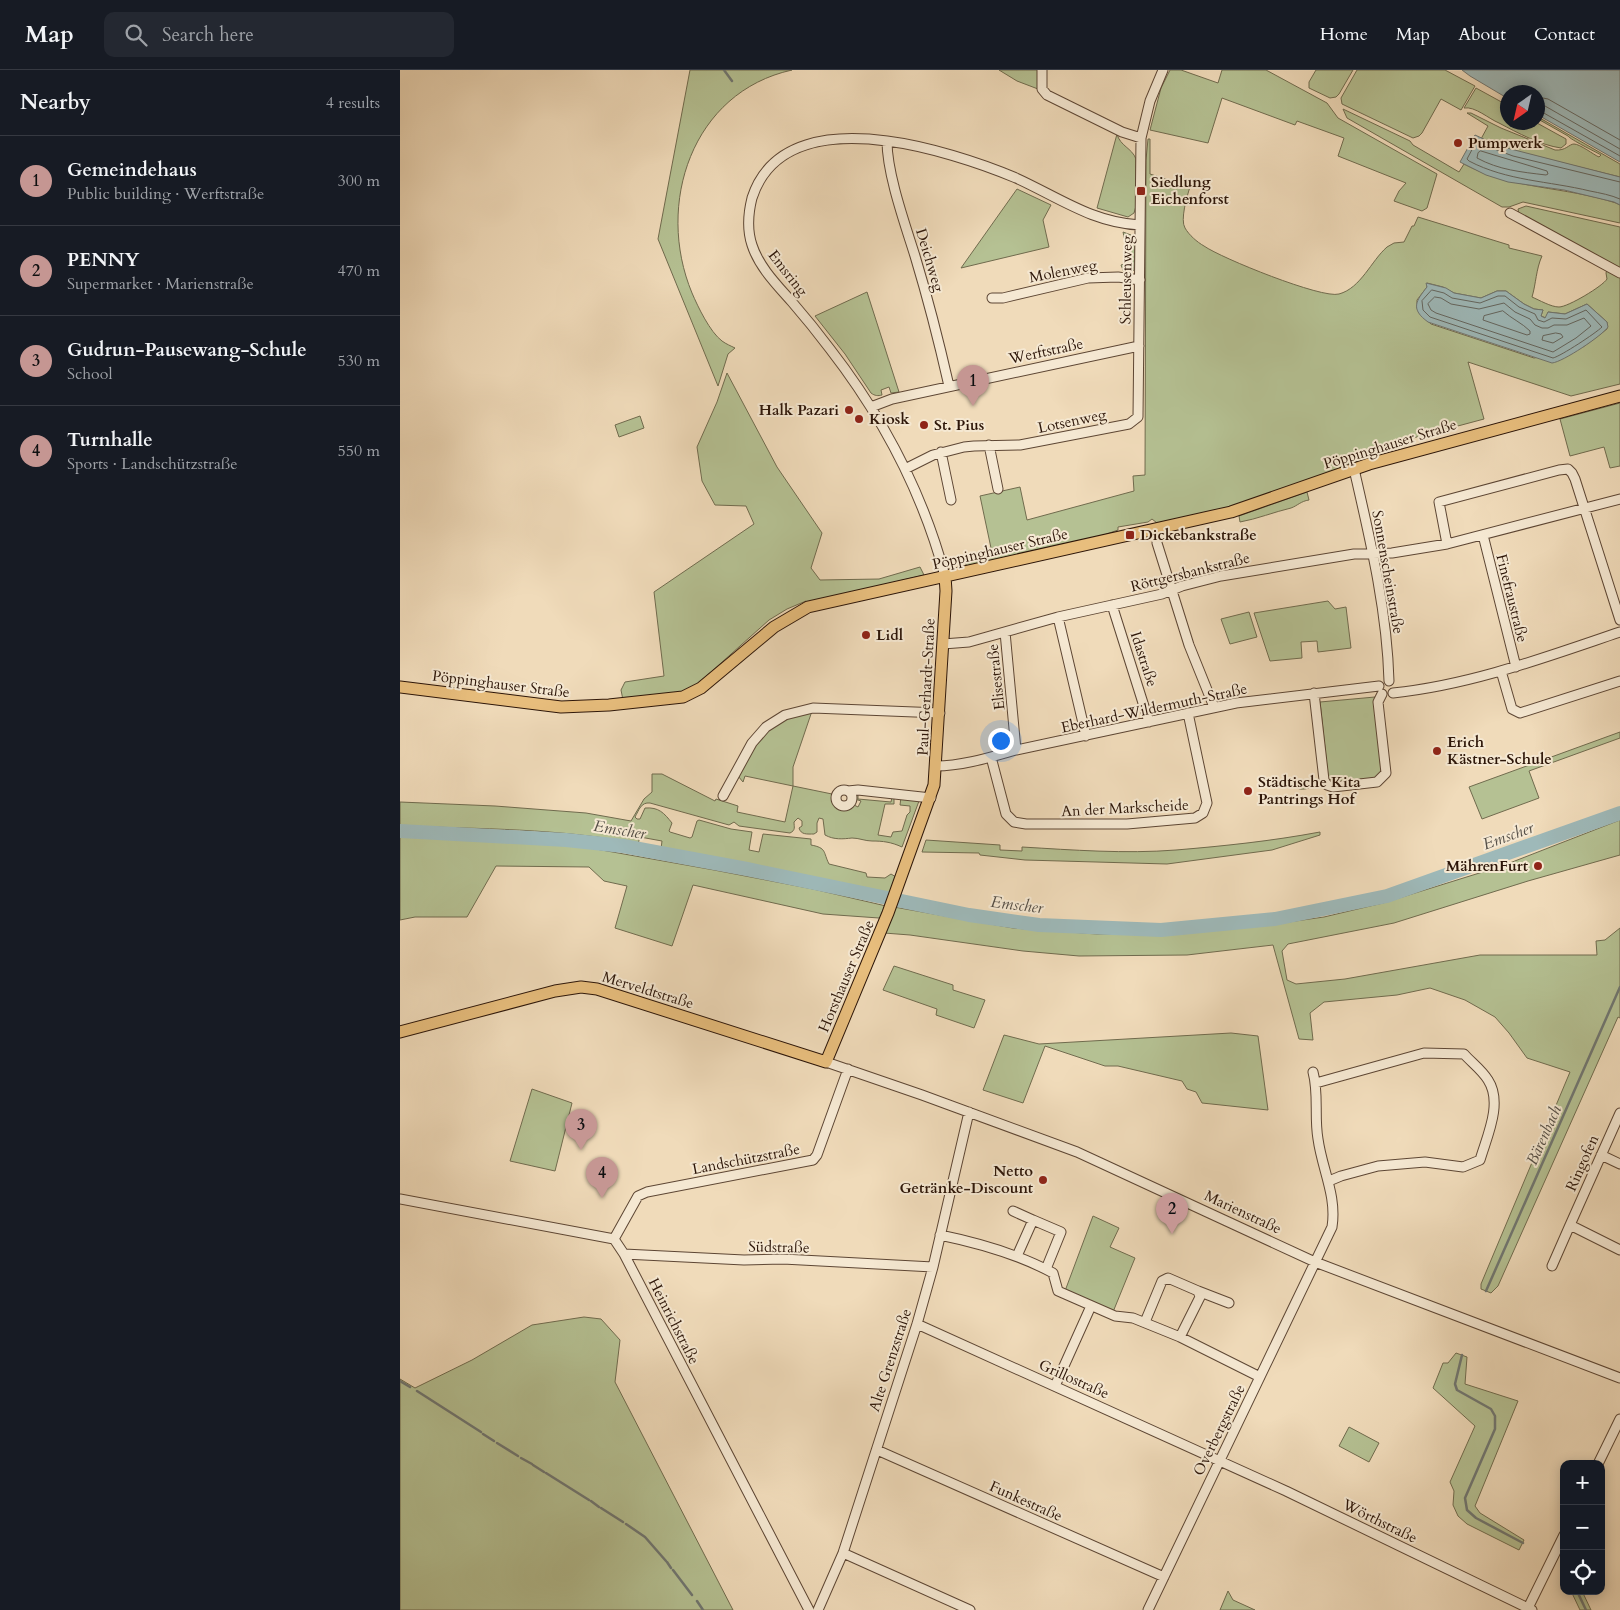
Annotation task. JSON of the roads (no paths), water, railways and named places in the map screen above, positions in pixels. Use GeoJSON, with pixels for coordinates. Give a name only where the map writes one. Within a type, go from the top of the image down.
{"type":"FeatureCollection","features":[{"type":"Feature","properties":{"kind":"main road","name":"Pöppinghauser Straße"},"geometry":{"type":"LineString","coordinates":[[400,686],[561,708],[609,706],[683,697],[701,688],[774,627],[808,607],[1231,512],[1402,454],[1620,396]]}},
{"type":"Feature","properties":{"kind":"main road","name":"Paul-Gerhardt-Straße"},"geometry":{"type":"LineString","coordinates":[[893,901],[931,798],[936,766],[940,713],[946,591],[944,576]]}},
{"type":"Feature","properties":{"kind":"main road","name":"Horsthauser Straße"},"geometry":{"type":"LineString","coordinates":[[826,1062],[893,901]]}},
{"type":"Feature","properties":{"kind":"main road","name":"Merveldtstraße"},"geometry":{"type":"LineString","coordinates":[[400,1032],[555,991],[581,987],[597,989],[634,1000],[826,1062]]}},
{"type":"Feature","properties":{"kind":"street"},"geometry":{"type":"LineString","coordinates":[[1042,70],[1042,89],[1047,95],[1122,132],[1141,138]]}},
{"type":"Feature","properties":{"kind":"street","name":"Schleusenweg"},"geometry":{"type":"LineString","coordinates":[[1135,421],[1138,417],[1141,138],[1150,101],[1164,70]]}},
{"type":"Feature","properties":{"kind":"street","name":"Emsring"},"geometry":{"type":"LineString","coordinates":[[944,576],[924,515],[904,469],[871,407],[831,350],[760,263],[752,246],[748,220],[754,192],[762,178],[776,161],[791,150],[810,143],[826,140],[861,138],[887,141],[936,152],[998,171],[1096,217],[1125,224],[1140,225]]}},
{"type":"Feature","properties":{"kind":"street","name":"Deichweg"},"geometry":{"type":"LineString","coordinates":[[887,141],[887,154],[899,204],[929,304],[949,386]]}},
{"type":"Feature","properties":{"kind":"street"},"geometry":{"type":"LineString","coordinates":[[1510,213],[1620,273]]}},
{"type":"Feature","properties":{"kind":"street","name":"Molenweg"},"geometry":{"type":"LineString","coordinates":[[992,298],[1003,298],[1088,278],[1118,277],[1140,280]]}},
{"type":"Feature","properties":{"kind":"street","name":"Werftstraße"},"geometry":{"type":"LineString","coordinates":[[871,407],[886,400],[1139,346]]}},
{"type":"Feature","properties":{"kind":"street","name":"Lotsenweg"},"geometry":{"type":"LineString","coordinates":[[904,469],[941,452],[974,446],[1013,446],[1135,421]]}},
{"type":"Feature","properties":{"kind":"street"},"geometry":{"type":"LineString","coordinates":[[990,445],[998,489]]}},
{"type":"Feature","properties":{"kind":"street"},"geometry":{"type":"LineString","coordinates":[[941,452],[951,500]]}},
{"type":"Feature","properties":{"kind":"street","name":"Sonnenscheinstraße"},"geometry":{"type":"LineString","coordinates":[[1354,469],[1373,554],[1385,629],[1388,681]]}},
{"type":"Feature","properties":{"kind":"street"},"geometry":{"type":"LineString","coordinates":[[1446,544],[1439,502],[1559,470],[1570,471],[1575,479],[1620,620]]}},
{"type":"Feature","properties":{"kind":"street","name":"Röttgersbankstraße"},"geometry":{"type":"LineString","coordinates":[[943,644],[970,642],[1058,617],[1171,591],[1182,586],[1221,576],[1354,554],[1373,554],[1446,544],[1620,500]]}},
{"type":"Feature","properties":{"kind":"street","name":"Finefraustraße"},"geometry":{"type":"LineString","coordinates":[[1482,536],[1516,667]]}},
{"type":"Feature","properties":{"kind":"street"},"geometry":{"type":"LineString","coordinates":[[1157,543],[1189,644],[1214,707]]}},
{"type":"Feature","properties":{"kind":"street","name":"Idastraße"},"geometry":{"type":"LineString","coordinates":[[1112,605],[1149,722]]}},
{"type":"Feature","properties":{"kind":"street"},"geometry":{"type":"LineString","coordinates":[[1058,617],[1086,736]]}},
{"type":"Feature","properties":{"kind":"street","name":"Elisestraße"},"geometry":{"type":"LineString","coordinates":[[1005,632],[1016,750]]}},
{"type":"Feature","properties":{"kind":"street"},"geometry":{"type":"LineString","coordinates":[[1381,690],[1390,695],[1501,671],[1620,632]]}},
{"type":"Feature","properties":{"kind":"street"},"geometry":{"type":"LineString","coordinates":[[1501,671],[1509,704],[1512,709],[1520,713],[1620,681]]}},
{"type":"Feature","properties":{"kind":"street"},"geometry":{"type":"LineString","coordinates":[[1314,693],[1324,780],[1327,785],[1333,786],[1377,782],[1386,773],[1378,702],[1383,682],[1388,681],[1394,686],[1393,693]]}},
{"type":"Feature","properties":{"kind":"street","name":"Eberhard-Wildermuth-Straße"},"geometry":{"type":"LineString","coordinates":[[936,766],[949,766],[1214,707],[1314,693],[1381,690]]}},
{"type":"Feature","properties":{"kind":"street"},"geometry":{"type":"LineString","coordinates":[[723,796],[746,750],[766,727],[786,715],[813,708],[940,713]]}},
{"type":"Feature","properties":{"kind":"street","name":"An der Markscheide"},"geometry":{"type":"LineString","coordinates":[[991,757],[1006,814],[1014,822],[1026,824],[1098,825],[1195,818],[1203,813],[1207,803],[1188,713]]}},
{"type":"Feature","properties":{"kind":"street"},"geometry":{"type":"LineString","coordinates":[[848,791],[858,790],[931,798]]}},
{"type":"Feature","properties":{"kind":"street"},"geometry":{"type":"LineString","coordinates":[[1316,1083],[1424,1054],[1464,1054],[1488,1080],[1493,1093],[1494,1107],[1480,1160],[1463,1167],[1426,1162],[1378,1166],[1330,1181]]}},
{"type":"Feature","properties":{"kind":"street","name":"Marienstraße"},"geometry":{"type":"LineString","coordinates":[[826,1062],[1077,1152],[1315,1262],[1620,1378]]}},
{"type":"Feature","properties":{"kind":"street","name":"Landschützstraße"},"geometry":{"type":"LineString","coordinates":[[614,1239],[638,1196],[647,1192],[813,1160],[817,1155],[848,1069]]}},
{"type":"Feature","properties":{"kind":"street","name":"Overbergstraße"},"geometry":{"type":"LineString","coordinates":[[1148,1610],[1332,1227],[1334,1215],[1330,1181],[1317,1138],[1316,1083],[1313,1072]]}},
{"type":"Feature","properties":{"kind":"street","name":"Alte Grenzstraße"},"geometry":{"type":"LineString","coordinates":[[818,1610],[843,1553],[917,1324],[933,1267],[969,1112]]}},
{"type":"Feature","properties":{"kind":"street","name":"Ringofen"},"geometry":{"type":"LineString","coordinates":[[1552,1266],[1620,1113]]}},
{"type":"Feature","properties":{"kind":"street"},"geometry":{"type":"LineString","coordinates":[[1601,1155],[1620,1164]]}},
{"type":"Feature","properties":{"kind":"street"},"geometry":{"type":"LineString","coordinates":[[400,1200],[614,1239]]}},
{"type":"Feature","properties":{"kind":"street"},"geometry":{"type":"LineString","coordinates":[[1013,1211],[1061,1232],[1046,1269]]}},
{"type":"Feature","properties":{"kind":"street"},"geometry":{"type":"LineString","coordinates":[[1017,1256],[1033,1220]]}},
{"type":"Feature","properties":{"kind":"street"},"geometry":{"type":"LineString","coordinates":[[1570,1225],[1620,1250]]}},
{"type":"Feature","properties":{"kind":"street"},"geometry":{"type":"LineString","coordinates":[[940,1235],[976,1242],[1017,1256],[1053,1273],[1058,1291],[1115,1316],[1133,1318],[1145,1322],[1180,1337],[1260,1377]]}},
{"type":"Feature","properties":{"kind":"street","name":"Heinrichstraße"},"geometry":{"type":"LineString","coordinates":[[614,1239],[624,1254],[809,1610]]}},
{"type":"Feature","properties":{"kind":"street","name":"Südstraße"},"geometry":{"type":"LineString","coordinates":[[624,1254],[744,1260],[783,1259],[933,1267]]}},
{"type":"Feature","properties":{"kind":"street"},"geometry":{"type":"LineString","coordinates":[[1145,1322],[1162,1281],[1168,1278],[1229,1304]]}},
{"type":"Feature","properties":{"kind":"street"},"geometry":{"type":"LineString","coordinates":[[1180,1337],[1200,1297],[1198,1291]]}},
{"type":"Feature","properties":{"kind":"street"},"geometry":{"type":"LineString","coordinates":[[1055,1386],[1091,1306]]}},
{"type":"Feature","properties":{"kind":"street","name":"Grillostraße"},"geometry":{"type":"LineString","coordinates":[[917,1324],[1220,1461]]}},
{"type":"Feature","properties":{"kind":"street"},"geometry":{"type":"LineString","coordinates":[[1600,1460],[1620,1419]]}},
{"type":"Feature","properties":{"kind":"street","name":"Funkestraße"},"geometry":{"type":"LineString","coordinates":[[877,1450],[1164,1577]]}},
{"type":"Feature","properties":{"kind":"street","name":"Wörthstraße"},"geometry":{"type":"LineString","coordinates":[[1220,1461],[1529,1609]]}},
{"type":"Feature","properties":{"kind":"street"},"geometry":{"type":"LineString","coordinates":[[1529,1609],[1560,1543]]}},
{"type":"Feature","properties":{"kind":"street"},"geometry":{"type":"LineString","coordinates":[[843,1553],[970,1610]]}},
{"type":"Feature","properties":{"kind":"water"},"geometry":{"type":"Polygon","coordinates":[[[1462,70],[1620,70],[1620,162],[1545,119],[1545,85],[1500,85],[1500,94],[1462,70]]]}},
{"type":"Feature","properties":{"kind":"water"},"geometry":{"type":"Polygon","coordinates":[[[1475,135],[1499,146],[1620,177],[1620,205],[1564,190],[1508,182],[1486,175],[1460,162],[1475,135]]]}},
{"type":"Feature","properties":{"kind":"water"},"geometry":{"type":"Polygon","coordinates":[[[1426,283],[1446,288],[1454,293],[1481,298],[1497,291],[1506,291],[1524,304],[1534,309],[1543,310],[1541,316],[1545,318],[1548,312],[1565,314],[1587,304],[1607,322],[1608,327],[1582,348],[1552,363],[1428,322],[1417,309],[1418,301],[1427,287],[1426,283]]]}},
{"type":"Feature","properties":{"kind":"waterway"},"geometry":{"type":"LineString","coordinates":[[724,70],[732,81]]}},
{"type":"Feature","properties":{"kind":"waterway","name":"Emscher"},"geometry":{"type":"LineString","coordinates":[[400,831],[566,840],[623,846],[747,869],[969,915],[1039,925],[1161,930],[1275,919],[1387,896],[1620,813]]}},
{"type":"Feature","properties":{"kind":"waterway","name":"Bärenbach"},"geometry":{"type":"LineString","coordinates":[[1486,1291],[1620,987]]}},
{"type":"Feature","properties":{"kind":"waterway","name":"Bärenbach"},"geometry":{"type":"LineString","coordinates":[[1462,1355],[1455,1384],[1457,1390],[1491,1409],[1495,1416],[1495,1429],[1465,1498],[1467,1510],[1476,1518],[1523,1543]]}},
{"type":"Feature","properties":{"kind":"waterway"},"geometry":{"type":"LineString","coordinates":[[400,1381],[410,1387]]}},
{"type":"Feature","properties":{"kind":"waterway"},"geometry":{"type":"LineString","coordinates":[[417,1391],[481,1432]]}},
{"type":"Feature","properties":{"kind":"waterway"},"geometry":{"type":"LineString","coordinates":[[483,1434],[494,1441]]}},
{"type":"Feature","properties":{"kind":"waterway"},"geometry":{"type":"LineString","coordinates":[[497,1443],[518,1456]]}},
{"type":"Feature","properties":{"kind":"waterway"},"geometry":{"type":"LineString","coordinates":[[521,1458],[532,1464]]}},
{"type":"Feature","properties":{"kind":"waterway"},"geometry":{"type":"LineString","coordinates":[[533,1465],[544,1472]]}},
{"type":"Feature","properties":{"kind":"waterway"},"geometry":{"type":"LineString","coordinates":[[546,1473],[589,1500]]}},
{"type":"Feature","properties":{"kind":"waterway"},"geometry":{"type":"LineString","coordinates":[[591,1501],[599,1507]]}},
{"type":"Feature","properties":{"kind":"waterway"},"geometry":{"type":"LineString","coordinates":[[601,1508],[623,1522]]}},
{"type":"Feature","properties":{"kind":"waterway"},"geometry":{"type":"LineString","coordinates":[[626,1524],[645,1537],[666,1561]]}},
{"type":"Feature","properties":{"kind":"waterway"},"geometry":{"type":"LineString","coordinates":[[667,1562],[671,1568]]}},
{"type":"Feature","properties":{"kind":"waterway"},"geometry":{"type":"LineString","coordinates":[[673,1570],[692,1595]]}},
{"type":"Feature","properties":{"kind":"waterway","name":"Bärenbach"},"geometry":{"type":"LineString","coordinates":[[1579,1595],[1586,1610]]}},
{"type":"Feature","properties":{"kind":"waterway"},"geometry":{"type":"LineString","coordinates":[[697,1601],[703,1610]]}},
{"type":"Feature","properties":{"kind":"place","name":"Pumpwerk"},"geometry":{"type":"Point","coordinates":[1458,143]}},
{"type":"Feature","properties":{"kind":"place","name":"Siedlung Eichenforst"},"geometry":{"type":"Point","coordinates":[1141,191]}},
{"type":"Feature","properties":{"kind":"place","name":"Gemeindehaus"},"geometry":{"type":"Point","coordinates":[973,406]}},
{"type":"Feature","properties":{"kind":"place","name":"Halk Pazari"},"geometry":{"type":"Point","coordinates":[849,410]}},
{"type":"Feature","properties":{"kind":"place","name":"Kiosk"},"geometry":{"type":"Point","coordinates":[859,419]}},
{"type":"Feature","properties":{"kind":"place","name":"St. Pius"},"geometry":{"type":"Point","coordinates":[924,425]}},
{"type":"Feature","properties":{"kind":"place","name":"Dickebankstraße"},"geometry":{"type":"Point","coordinates":[1130,535]}},
{"type":"Feature","properties":{"kind":"place","name":"Lidl"},"geometry":{"type":"Point","coordinates":[866,635]}},
{"type":"Feature","properties":{"kind":"place","name":"Erich Kästner-Schule"},"geometry":{"type":"Point","coordinates":[1437,751]}},
{"type":"Feature","properties":{"kind":"place","name":"Städtische Kita Pantrings Hof"},"geometry":{"type":"Point","coordinates":[1248,791]}},
{"type":"Feature","properties":{"kind":"place","name":"MährenFurt"},"geometry":{"type":"Point","coordinates":[1538,866]}},
{"type":"Feature","properties":{"kind":"place","name":"Gudrun-Pausewang-Schule"},"geometry":{"type":"Point","coordinates":[581,1150]}},
{"type":"Feature","properties":{"kind":"place","name":"Netto Getränke-Discount"},"geometry":{"type":"Point","coordinates":[1043,1180]}},
{"type":"Feature","properties":{"kind":"place","name":"Turnhalle"},"geometry":{"type":"Point","coordinates":[602,1198]}},
{"type":"Feature","properties":{"kind":"place","name":"PENNY"},"geometry":{"type":"Point","coordinates":[1172,1234]}}]}
